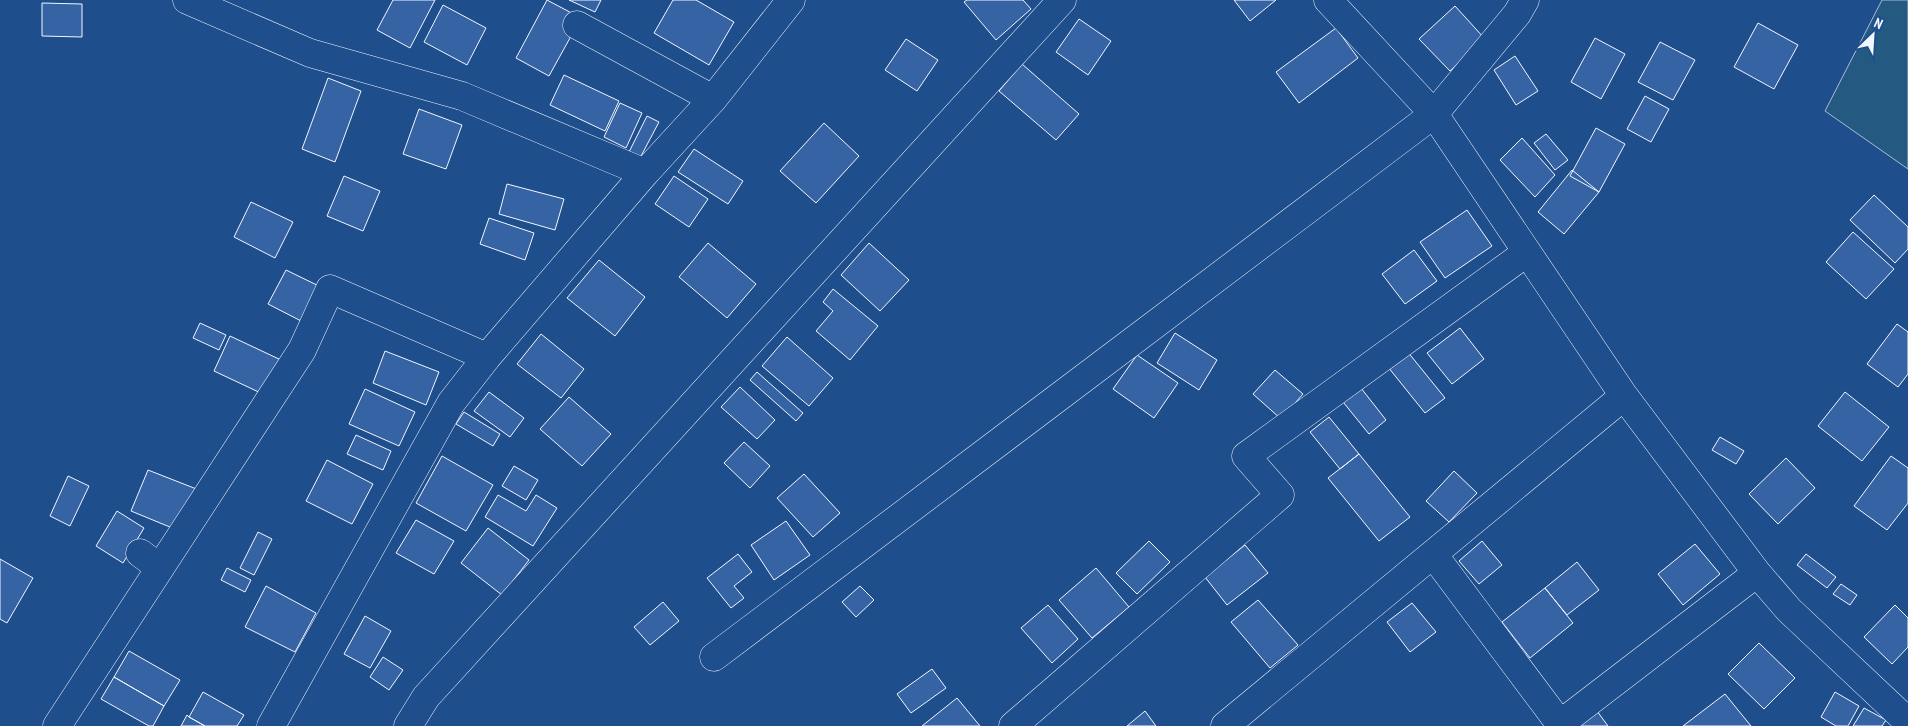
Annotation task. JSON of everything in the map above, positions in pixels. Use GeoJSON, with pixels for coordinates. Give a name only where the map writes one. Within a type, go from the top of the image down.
{"type":"FeatureCollection","features":[{"type":"Feature","properties":{"kind":"street"},"geometry":{"type":"LineString","coordinates":[[187,0],[310,53],[462,96],[645,173]]}},
{"type":"Feature","properties":{"kind":"street"},"geometry":{"type":"LineString","coordinates":[[271,726],[451,403],[645,173],[713,98],[791,0]]}},
{"type":"Feature","properties":{"kind":"street"},"geometry":{"type":"LineString","coordinates":[[408,726],[426,697],[1062,0]]}},
{"type":"Feature","properties":{"kind":"street"},"geometry":{"type":"LineString","coordinates":[[1328,0],[1434,114],[1624,396],[1756,573],[1789,610],[1908,722]]}},
{"type":"Feature","properties":{"kind":"street"},"geometry":{"type":"LineString","coordinates":[[714,657],[1434,114],[1517,14],[1525,0]]}},
{"type":"Feature","properties":{"kind":"street"},"geometry":{"type":"LineString","coordinates":[[577,25],[713,98]]}},
{"type":"Feature","properties":{"kind":"street"},"geometry":{"type":"LineString","coordinates":[[1014,726],[1280,496],[1246,456],[1526,253]]}},
{"type":"Feature","properties":{"kind":"street"},"geometry":{"type":"LineString","coordinates":[[57,726],[150,560],[302,350],[330,289],[487,358]]}},
{"type":"Feature","properties":{"kind":"street"},"geometry":{"type":"LineString","coordinates":[[1225,726],[1624,396]]}},
{"type":"Feature","properties":{"kind":"street"},"geometry":{"type":"LineString","coordinates":[[1433,554],[1560,724],[1756,573]]}},
{"type":"Feature","properties":{"kind":"shaded area"},"geometry":{"type":"Polygon","coordinates":[[[1882,0],[1908,0],[1908,169],[1825,111],[1882,0]]]}},
{"type":"Feature","properties":{"kind":"building"},"geometry":{"type":"Polygon","coordinates":[[[393,0],[435,0],[410,48],[377,30],[393,0]]]}},
{"type":"Feature","properties":{"kind":"building"},"geometry":{"type":"Polygon","coordinates":[[[547,0],[581,18],[549,76],[516,58],[547,0]]]}},
{"type":"Feature","properties":{"kind":"building"},"geometry":{"type":"Polygon","coordinates":[[[569,0],[601,0],[595,12],[569,0]]]}},
{"type":"Feature","properties":{"kind":"building"},"geometry":{"type":"Polygon","coordinates":[[[673,0],[696,0],[734,22],[709,65],[654,33],[673,0]]]}},
{"type":"Feature","properties":{"kind":"building"},"geometry":{"type":"Polygon","coordinates":[[[967,0],[1023,0],[1031,9],[996,40],[964,2],[967,0]]]}},
{"type":"Feature","properties":{"kind":"building"},"geometry":{"type":"Polygon","coordinates":[[[1234,0],[1276,0],[1250,21],[1234,0]]]}},
{"type":"Feature","properties":{"kind":"building"},"geometry":{"type":"Polygon","coordinates":[[[42,3],[82,4],[82,37],[42,36],[42,3]]]}},
{"type":"Feature","properties":{"kind":"building"},"geometry":{"type":"Polygon","coordinates":[[[443,5],[486,28],[467,65],[424,42],[443,5]]]}},
{"type":"Feature","properties":{"kind":"building"},"geometry":{"type":"Polygon","coordinates":[[[1455,6],[1485,39],[1450,71],[1419,39],[1455,6]]]}},
{"type":"Feature","properties":{"kind":"building"},"geometry":{"type":"Polygon","coordinates":[[[1079,19],[1111,41],[1088,75],[1056,52],[1079,19]]]}},
{"type":"Feature","properties":{"kind":"building"},"geometry":{"type":"Polygon","coordinates":[[[1758,23],[1798,45],[1774,89],[1734,67],[1758,23]]]}},
{"type":"Feature","properties":{"kind":"building"},"geometry":{"type":"Polygon","coordinates":[[[1336,28],[1358,58],[1299,103],[1276,72],[1336,28]]]}},
{"type":"Feature","properties":{"kind":"building"},"geometry":{"type":"Polygon","coordinates":[[[1595,38],[1625,54],[1601,99],[1571,82],[1595,38]]]}},
{"type":"Feature","properties":{"kind":"building"},"geometry":{"type":"Polygon","coordinates":[[[906,39],[938,60],[917,91],[885,70],[906,39]]]}},
{"type":"Feature","properties":{"kind":"building"},"geometry":{"type":"Polygon","coordinates":[[[1660,42],[1695,60],[1673,100],[1638,82],[1660,42]]]}},
{"type":"Feature","properties":{"kind":"building"},"geometry":{"type":"Polygon","coordinates":[[[1515,56],[1538,91],[1516,105],[1494,70],[1515,56]]]}},
{"type":"Feature","properties":{"kind":"building"},"geometry":{"type":"Polygon","coordinates":[[[1022,64],[1079,114],[1056,140],[999,91],[1022,64]]]}},
{"type":"Feature","properties":{"kind":"building"},"geometry":{"type":"Polygon","coordinates":[[[564,75],[619,101],[605,131],[550,105],[564,75]]]}},
{"type":"Feature","properties":{"kind":"building"},"geometry":{"type":"Polygon","coordinates":[[[328,78],[361,91],[335,162],[302,149],[328,78]]]}},
{"type":"Feature","properties":{"kind":"building"},"geometry":{"type":"Polygon","coordinates":[[[1645,96],[1669,109],[1651,142],[1627,129],[1645,96]]]}},
{"type":"Feature","properties":{"kind":"building"},"geometry":{"type":"Polygon","coordinates":[[[620,103],[642,113],[626,148],[604,137],[620,103]]]}},
{"type":"Feature","properties":{"kind":"building"},"geometry":{"type":"Polygon","coordinates":[[[419,109],[462,125],[446,169],[403,154],[419,109]]]}},
{"type":"Feature","properties":{"kind":"building"},"geometry":{"type":"Polygon","coordinates":[[[647,116],[659,122],[640,158],[629,152],[647,116]]]}},
{"type":"Feature","properties":{"kind":"building"},"geometry":{"type":"Polygon","coordinates":[[[824,123],[859,156],[816,203],[780,171],[824,123]]]}},
{"type":"Feature","properties":{"kind":"building"},"geometry":{"type":"Polygon","coordinates":[[[1596,128],[1625,144],[1599,192],[1570,176],[1596,128]]]}},
{"type":"Feature","properties":{"kind":"building"},"geometry":{"type":"Polygon","coordinates":[[[1546,134],[1568,160],[1555,170],[1534,143],[1546,134]]]}},
{"type":"Feature","properties":{"kind":"building"},"geometry":{"type":"Polygon","coordinates":[[[1522,138],[1555,175],[1535,197],[1500,160],[1522,138]]]}},
{"type":"Feature","properties":{"kind":"building"},"geometry":{"type":"Polygon","coordinates":[[[694,149],[743,181],[728,204],[678,172],[694,149]]]}},
{"type":"Feature","properties":{"kind":"building"},"geometry":{"type":"Polygon","coordinates":[[[1572,170],[1599,192],[1564,234],[1538,212],[1572,170]]]}},
{"type":"Feature","properties":{"kind":"building"},"geometry":{"type":"Polygon","coordinates":[[[344,176],[380,191],[363,231],[327,216],[344,176]]]}},
{"type":"Feature","properties":{"kind":"building"},"geometry":{"type":"Polygon","coordinates":[[[674,176],[708,199],[689,227],[655,204],[674,176]]]}},
{"type":"Feature","properties":{"kind":"building"},"geometry":{"type":"Polygon","coordinates":[[[507,184],[564,199],[555,230],[499,214],[507,184]]]}},
{"type":"Feature","properties":{"kind":"building"},"geometry":{"type":"Polygon","coordinates":[[[1874,195],[1908,227],[1908,249],[1895,263],[1850,220],[1874,195]]]}},
{"type":"Feature","properties":{"kind":"building"},"geometry":{"type":"Polygon","coordinates":[[[251,202],[293,222],[275,258],[234,237],[251,202]]]}},
{"type":"Feature","properties":{"kind":"building"},"geometry":{"type":"Polygon","coordinates":[[[1467,210],[1492,246],[1445,278],[1420,242],[1467,210]]]}},
{"type":"Feature","properties":{"kind":"building"},"geometry":{"type":"Polygon","coordinates":[[[489,218],[534,233],[525,260],[480,244],[489,218]]]}},
{"type":"Feature","properties":{"kind":"building"},"geometry":{"type":"Polygon","coordinates":[[[1853,232],[1894,269],[1866,299],[1826,262],[1853,232]]]}},
{"type":"Feature","properties":{"kind":"building"},"geometry":{"type":"Polygon","coordinates":[[[708,243],[756,284],[727,318],[679,277],[708,243]]]}},
{"type":"Feature","properties":{"kind":"building"},"geometry":{"type":"Polygon","coordinates":[[[869,243],[909,280],[880,311],[841,275],[869,243]]]}},
{"type":"Feature","properties":{"kind":"building"},"geometry":{"type":"Polygon","coordinates":[[[1414,250],[1437,281],[1405,304],[1382,274],[1414,250]]]}},
{"type":"Feature","properties":{"kind":"building"},"geometry":{"type":"Polygon","coordinates":[[[599,260],[645,297],[615,336],[567,298],[599,260]]]}},
{"type":"Feature","properties":{"kind":"building"},"geometry":{"type":"Polygon","coordinates":[[[286,270],[323,288],[305,323],[268,304],[286,270]]]}},
{"type":"Feature","properties":{"kind":"building"},"geometry":{"type":"Polygon","coordinates":[[[833,289],[878,326],[850,360],[816,331],[833,311],[823,302],[833,289]]]}},
{"type":"Feature","properties":{"kind":"building"},"geometry":{"type":"Polygon","coordinates":[[[200,323],[226,335],[219,350],[193,338],[200,323]]]}},
{"type":"Feature","properties":{"kind":"building"},"geometry":{"type":"Polygon","coordinates":[[[1897,324],[1908,332],[1908,374],[1898,387],[1867,364],[1897,324]]]}},
{"type":"Feature","properties":{"kind":"building"},"geometry":{"type":"Polygon","coordinates":[[[1460,328],[1484,359],[1452,384],[1427,353],[1460,328]]]}},
{"type":"Feature","properties":{"kind":"building"},"geometry":{"type":"Polygon","coordinates":[[[1175,333],[1217,360],[1199,390],[1157,363],[1175,333]]]}},
{"type":"Feature","properties":{"kind":"building"},"geometry":{"type":"Polygon","coordinates":[[[541,334],[584,369],[561,398],[517,364],[541,334]]]}},
{"type":"Feature","properties":{"kind":"building"},"geometry":{"type":"Polygon","coordinates":[[[230,336],[281,360],[265,395],[214,371],[230,336]]]}},
{"type":"Feature","properties":{"kind":"building"},"geometry":{"type":"Polygon","coordinates":[[[787,337],[833,378],[809,406],[762,366],[787,337]]]}},
{"type":"Feature","properties":{"kind":"building"},"geometry":{"type":"Polygon","coordinates":[[[385,351],[439,372],[426,405],[373,383],[385,351]]]}},
{"type":"Feature","properties":{"kind":"building"},"geometry":{"type":"Polygon","coordinates":[[[1407,351],[1445,398],[1425,413],[1388,367],[1407,351]]]}},
{"type":"Feature","properties":{"kind":"building"},"geometry":{"type":"Polygon","coordinates":[[[1137,355],[1178,383],[1154,418],[1113,389],[1137,355]]]}},
{"type":"Feature","properties":{"kind":"building"},"geometry":{"type":"Polygon","coordinates":[[[1275,370],[1303,394],[1281,419],[1253,394],[1275,370]]]}},
{"type":"Feature","properties":{"kind":"building"},"geometry":{"type":"Polygon","coordinates":[[[757,372],[803,413],[796,421],[750,380],[757,372]]]}},
{"type":"Feature","properties":{"kind":"building"},"geometry":{"type":"Polygon","coordinates":[[[1357,383],[1386,420],[1369,434],[1339,397],[1357,383]]]}},
{"type":"Feature","properties":{"kind":"building"},"geometry":{"type":"Polygon","coordinates":[[[740,387],[775,420],[757,439],[721,407],[740,387]]]}},
{"type":"Feature","properties":{"kind":"building"},"geometry":{"type":"Polygon","coordinates":[[[365,389],[415,412],[399,446],[349,424],[365,389]]]}},
{"type":"Feature","properties":{"kind":"building"},"geometry":{"type":"Polygon","coordinates":[[[489,392],[524,418],[510,437],[474,411],[489,392]]]}},
{"type":"Feature","properties":{"kind":"building"},"geometry":{"type":"Polygon","coordinates":[[[1845,392],[1889,427],[1862,461],[1818,426],[1845,392]]]}},
{"type":"Feature","properties":{"kind":"building"},"geometry":{"type":"Polygon","coordinates":[[[569,397],[611,434],[582,466],[540,429],[569,397]]]}},
{"type":"Feature","properties":{"kind":"building"},"geometry":{"type":"Polygon","coordinates":[[[464,412],[500,434],[493,446],[456,424],[464,412]]]}},
{"type":"Feature","properties":{"kind":"building"},"geometry":{"type":"Polygon","coordinates":[[[1329,417],[1359,454],[1340,469],[1310,432],[1329,417]]]}},
{"type":"Feature","properties":{"kind":"building"},"geometry":{"type":"Polygon","coordinates":[[[356,435],[391,451],[383,470],[347,454],[356,435]]]}},
{"type":"Feature","properties":{"kind":"building"},"geometry":{"type":"Polygon","coordinates":[[[1720,437],[1744,451],[1736,464],[1712,450],[1720,437]]]}},
{"type":"Feature","properties":{"kind":"building"},"geometry":{"type":"Polygon","coordinates":[[[744,442],[770,466],[750,488],[724,463],[744,442]]]}},
{"type":"Feature","properties":{"kind":"building"},"geometry":{"type":"Polygon","coordinates":[[[1359,454],[1410,517],[1379,541],[1328,478],[1359,454]]]}},
{"type":"Feature","properties":{"kind":"building"},"geometry":{"type":"Polygon","coordinates":[[[442,456],[493,485],[466,531],[416,503],[442,456]]]}},
{"type":"Feature","properties":{"kind":"building"},"geometry":{"type":"Polygon","coordinates":[[[1891,456],[1908,468],[1908,503],[1887,530],[1854,506],[1891,456]]]}},
{"type":"Feature","properties":{"kind":"building"},"geometry":{"type":"Polygon","coordinates":[[[1786,458],[1815,488],[1778,524],[1749,494],[1786,458]]]}},
{"type":"Feature","properties":{"kind":"building"},"geometry":{"type":"Polygon","coordinates":[[[327,460],[373,484],[352,524],[306,501],[327,460]]]}},
{"type":"Feature","properties":{"kind":"building"},"geometry":{"type":"Polygon","coordinates":[[[514,466],[538,480],[526,500],[502,486],[514,466]]]}},
{"type":"Feature","properties":{"kind":"building"},"geometry":{"type":"Polygon","coordinates":[[[148,470],[199,490],[182,532],[131,511],[148,470]]]}},
{"type":"Feature","properties":{"kind":"building"},"geometry":{"type":"Polygon","coordinates":[[[1454,471],[1477,493],[1449,522],[1426,501],[1454,471]]]}},
{"type":"Feature","properties":{"kind":"building"},"geometry":{"type":"Polygon","coordinates":[[[804,474],[840,513],[813,537],[777,498],[804,474]]]}},
{"type":"Feature","properties":{"kind":"building"},"geometry":{"type":"Polygon","coordinates":[[[68,476],[89,486],[70,526],[50,516],[68,476]]]}},
{"type":"Feature","properties":{"kind":"building"},"geometry":{"type":"Polygon","coordinates":[[[498,495],[526,511],[536,495],[557,508],[533,546],[485,517],[498,495]]]}},
{"type":"Feature","properties":{"kind":"building"},"geometry":{"type":"Polygon","coordinates":[[[117,511],[144,528],[123,563],[96,546],[117,511]]]}},
{"type":"Feature","properties":{"kind":"building"},"geometry":{"type":"Polygon","coordinates":[[[416,520],[454,541],[434,574],[396,553],[416,520]]]}},
{"type":"Feature","properties":{"kind":"building"},"geometry":{"type":"Polygon","coordinates":[[[786,521],[810,555],[774,580],[751,545],[786,521]]]}},
{"type":"Feature","properties":{"kind":"building"},"geometry":{"type":"Polygon","coordinates":[[[488,528],[529,560],[502,595],[461,563],[488,528]]]}},
{"type":"Feature","properties":{"kind":"building"},"geometry":{"type":"Polygon","coordinates":[[[258,532],[272,539],[254,575],[240,568],[258,532]]]}},
{"type":"Feature","properties":{"kind":"building"},"geometry":{"type":"Polygon","coordinates":[[[1149,541],[1170,562],[1137,594],[1116,573],[1149,541]]]}},
{"type":"Feature","properties":{"kind":"building"},"geometry":{"type":"Polygon","coordinates":[[[1482,541],[1502,565],[1479,584],[1459,561],[1482,541]]]}},
{"type":"Feature","properties":{"kind":"building"},"geometry":{"type":"Polygon","coordinates":[[[1695,544],[1720,574],[1683,605],[1658,574],[1695,544]]]}},
{"type":"Feature","properties":{"kind":"building"},"geometry":{"type":"Polygon","coordinates":[[[1245,545],[1268,573],[1227,605],[1205,577],[1245,545]]]}},
{"type":"Feature","properties":{"kind":"building"},"geometry":{"type":"Polygon","coordinates":[[[738,554],[752,572],[734,586],[744,598],[731,608],[707,578],[738,554]]]}},
{"type":"Feature","properties":{"kind":"building"},"geometry":{"type":"Polygon","coordinates":[[[1806,554],[1836,577],[1827,588],[1797,565],[1806,554]]]}},
{"type":"Feature","properties":{"kind":"building"},"geometry":{"type":"Polygon","coordinates":[[[0,559],[33,578],[7,623],[0,619],[0,559]]]}},
{"type":"Feature","properties":{"kind":"building"},"geometry":{"type":"Polygon","coordinates":[[[1577,562],[1599,590],[1567,615],[1545,588],[1577,562]]]}},
{"type":"Feature","properties":{"kind":"building"},"geometry":{"type":"Polygon","coordinates":[[[227,568],[251,580],[245,592],[221,580],[227,568]]]}},
{"type":"Feature","properties":{"kind":"building"},"geometry":{"type":"Polygon","coordinates":[[[1096,568],[1129,607],[1092,638],[1059,600],[1096,568]]]}},
{"type":"Feature","properties":{"kind":"building"},"geometry":{"type":"Polygon","coordinates":[[[1841,584],[1857,595],[1850,605],[1833,594],[1841,584]]]}},
{"type":"Feature","properties":{"kind":"building"},"geometry":{"type":"Polygon","coordinates":[[[266,586],[316,613],[295,652],[245,627],[266,586]]]}},
{"type":"Feature","properties":{"kind":"building"},"geometry":{"type":"Polygon","coordinates":[[[860,586],[874,600],[856,617],[842,602],[860,586]]]}},
{"type":"Feature","properties":{"kind":"building"},"geometry":{"type":"Polygon","coordinates":[[[1545,588],[1573,623],[1530,658],[1502,622],[1545,588]]]}},
{"type":"Feature","properties":{"kind":"building"},"geometry":{"type":"Polygon","coordinates":[[[1258,600],[1298,645],[1270,668],[1231,622],[1258,600]]]}},
{"type":"Feature","properties":{"kind":"building"},"geometry":{"type":"Polygon","coordinates":[[[663,602],[679,621],[650,645],[634,627],[663,602]]]}},
{"type":"Feature","properties":{"kind":"building"},"geometry":{"type":"Polygon","coordinates":[[[1412,603],[1436,632],[1410,652],[1387,622],[1412,603]]]}},
{"type":"Feature","properties":{"kind":"building"},"geometry":{"type":"Polygon","coordinates":[[[1048,605],[1078,639],[1052,663],[1021,628],[1048,605]]]}},
{"type":"Feature","properties":{"kind":"building"},"geometry":{"type":"Polygon","coordinates":[[[1895,605],[1908,618],[1908,647],[1892,664],[1864,637],[1895,605]]]}},
{"type":"Feature","properties":{"kind":"building"},"geometry":{"type":"Polygon","coordinates":[[[365,616],[391,631],[370,668],[344,654],[365,616]]]}},
{"type":"Feature","properties":{"kind":"building"},"geometry":{"type":"Polygon","coordinates":[[[1759,643],[1795,678],[1764,709],[1728,674],[1759,643]]]}},
{"type":"Feature","properties":{"kind":"building"},"geometry":{"type":"Polygon","coordinates":[[[129,651],[180,680],[164,706],[114,677],[129,651]]]}},
{"type":"Feature","properties":{"kind":"building"},"geometry":{"type":"Polygon","coordinates":[[[383,657],[403,670],[389,690],[370,677],[383,657]]]}},
{"type":"Feature","properties":{"kind":"building"},"geometry":{"type":"Polygon","coordinates":[[[932,669],[946,688],[911,713],[897,694],[932,669]]]}},
{"type":"Feature","properties":{"kind":"building"},"geometry":{"type":"Polygon","coordinates":[[[114,677],[164,706],[153,726],[149,726],[101,699],[114,677]]]}},
{"type":"Feature","properties":{"kind":"building"},"geometry":{"type":"Polygon","coordinates":[[[203,692],[244,715],[237,726],[205,726],[189,717],[203,692]]]}},
{"type":"Feature","properties":{"kind":"building"},"geometry":{"type":"Polygon","coordinates":[[[1835,692],[1859,706],[1848,726],[1836,726],[1821,717],[1835,692]]]}},
{"type":"Feature","properties":{"kind":"building"},"geometry":{"type":"Polygon","coordinates":[[[1725,694],[1751,726],[1683,726],[1725,694]]]}},
{"type":"Feature","properties":{"kind":"building"},"geometry":{"type":"Polygon","coordinates":[[[957,698],[980,726],[922,726],[957,698]]]}},
{"type":"Feature","properties":{"kind":"building"},"geometry":{"type":"Polygon","coordinates":[[[1864,708],[1886,720],[1882,726],[1853,726],[1864,708]]]}},
{"type":"Feature","properties":{"kind":"building"},"geometry":{"type":"Polygon","coordinates":[[[1145,711],[1156,726],[1127,726],[1145,711]]]}},
{"type":"Feature","properties":{"kind":"building"},"geometry":{"type":"Polygon","coordinates":[[[1597,711],[1608,726],[1577,726],[1597,711]]]}},
{"type":"Feature","properties":{"kind":"building"},"geometry":{"type":"Polygon","coordinates":[[[187,715],[189,717],[205,726],[181,726],[187,715]]]}}]}
